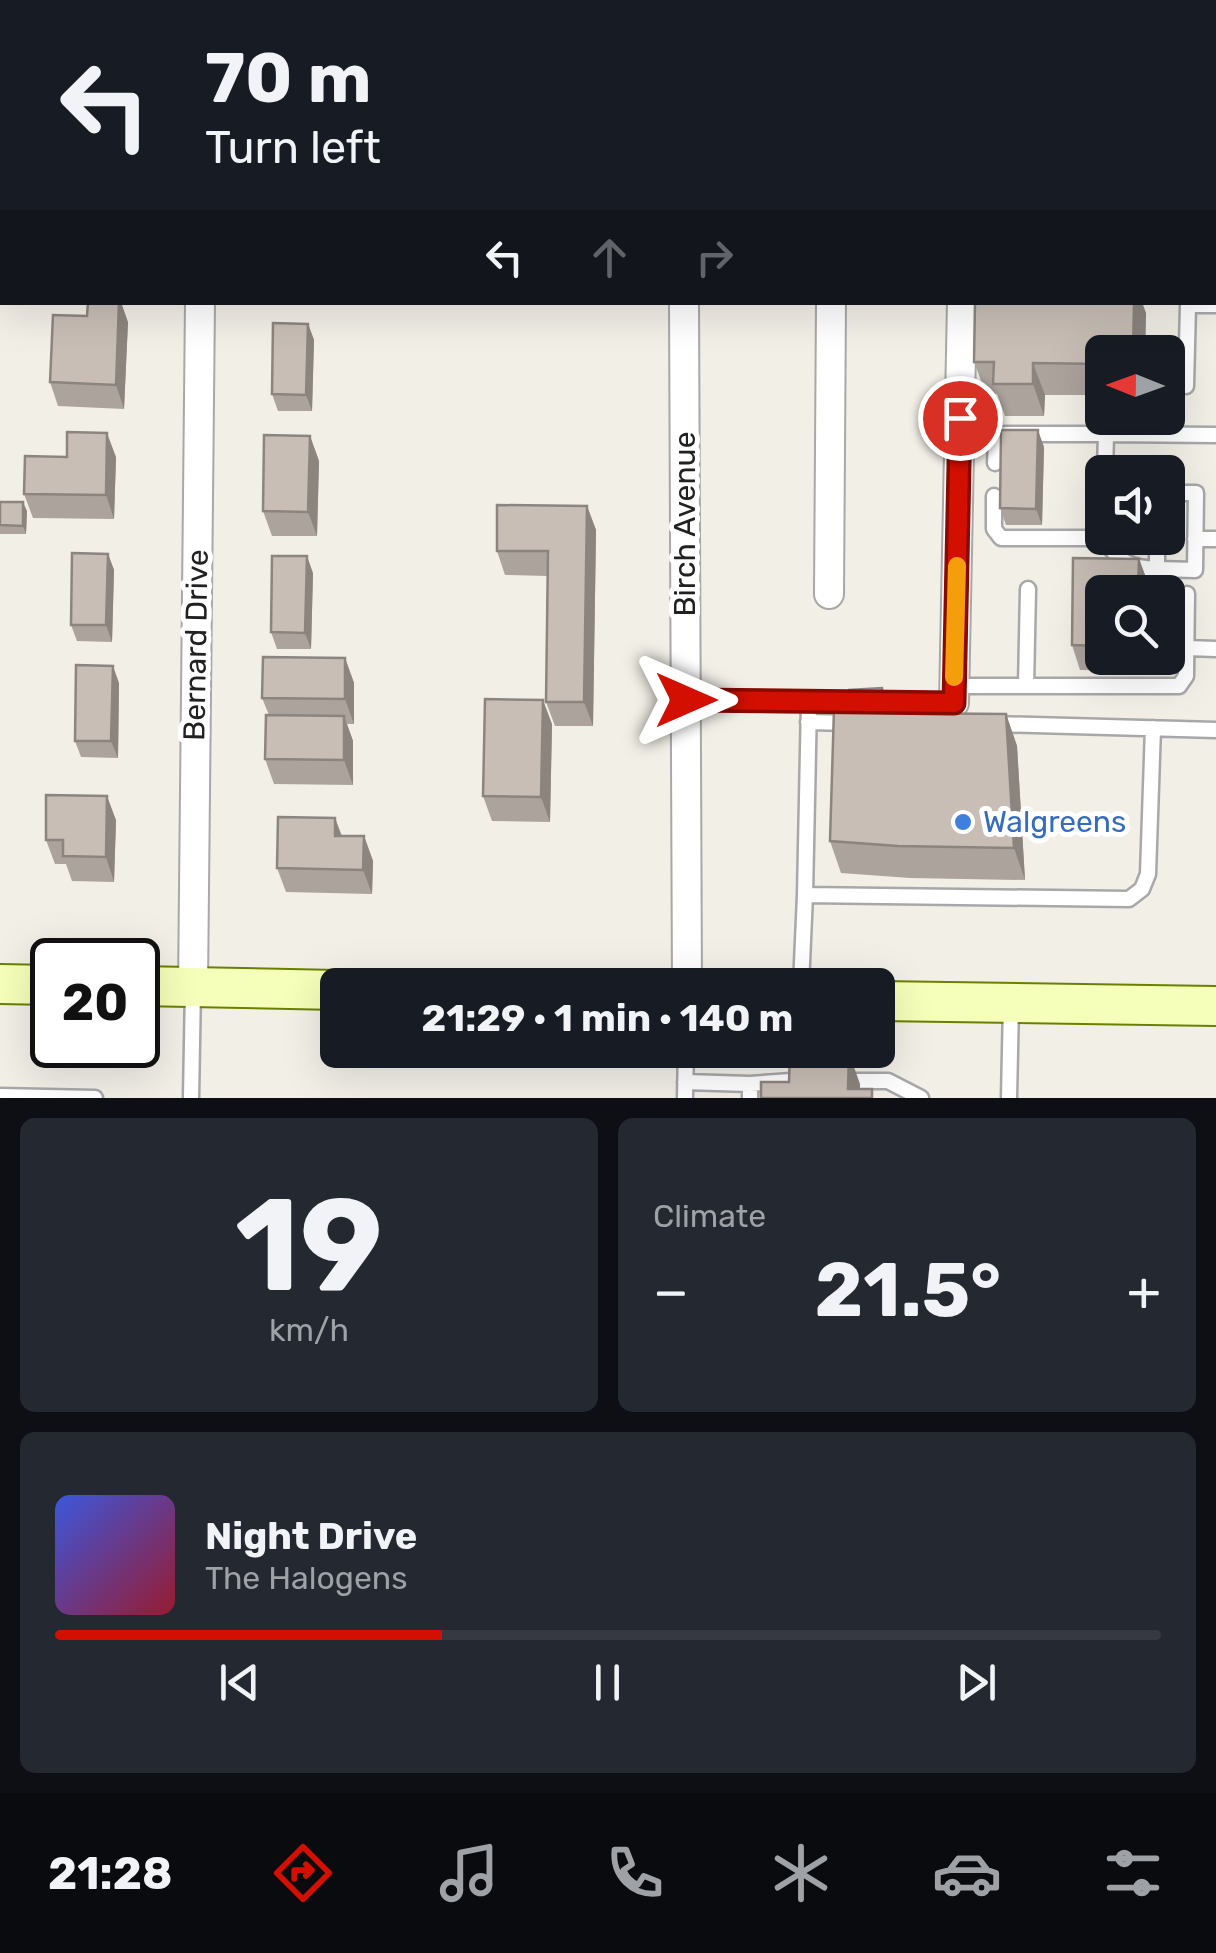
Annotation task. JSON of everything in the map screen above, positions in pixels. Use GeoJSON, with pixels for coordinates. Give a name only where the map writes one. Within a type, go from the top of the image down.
{"type":"FeatureCollection","features":[{"type":"Feature","properties":{"kind":"street","name":"Bernard Drive"},"geometry":{"type":"LineString","coordinates":[[193,987],[200,305]]}},
{"type":"Feature","properties":{"kind":"street","name":"Birch Avenue"},"geometry":{"type":"LineString","coordinates":[[684,305],[687,968]]}},
{"type":"Feature","properties":{"kind":"street"},"geometry":{"type":"LineString","coordinates":[[829,594],[831,305]]}},
{"type":"Feature","properties":{"kind":"street"},"geometry":{"type":"LineString","coordinates":[[962,305],[963,708]]}},
{"type":"Feature","properties":{"kind":"street"},"geometry":{"type":"LineString","coordinates":[[0,984],[30,984]]}},
{"type":"Feature","properties":{"kind":"street"},"geometry":{"type":"LineString","coordinates":[[160,986],[320,990]]}},
{"type":"Feature","properties":{"kind":"street"},"geometry":{"type":"LineString","coordinates":[[895,1001],[1216,1006]]}},
{"type":"Feature","properties":{"kind":"lane"},"geometry":{"type":"LineString","coordinates":[[1186,386],[1187,305]]}},
{"type":"Feature","properties":{"kind":"lane"},"geometry":{"type":"LineString","coordinates":[[995,462],[996,443],[1004,434],[1085,434]]}},
{"type":"Feature","properties":{"kind":"lane"},"geometry":{"type":"LineString","coordinates":[[1185,435],[1216,435]]}},
{"type":"Feature","properties":{"kind":"lane"},"geometry":{"type":"LineString","coordinates":[[1115,555],[1132,568],[1195,570],[1196,493],[1185,493]]}},
{"type":"Feature","properties":{"kind":"lane"},"geometry":{"type":"LineString","coordinates":[[994,496],[994,530],[1001,538],[1085,539]]}},
{"type":"Feature","properties":{"kind":"lane"},"geometry":{"type":"LineString","coordinates":[[1196,540],[1216,540]]}},
{"type":"Feature","properties":{"kind":"lane"},"geometry":{"type":"LineString","coordinates":[[1157,555],[1157,569]]}},
{"type":"Feature","properties":{"kind":"lane"},"geometry":{"type":"LineString","coordinates":[[1026,686],[1028,590]]}},
{"type":"Feature","properties":{"kind":"lane"},"geometry":{"type":"LineString","coordinates":[[963,708],[1026,686],[1178,686],[1186,676],[1187,594]]}},
{"type":"Feature","properties":{"kind":"lane"},"geometry":{"type":"LineString","coordinates":[[1187,648],[1216,649]]}},
{"type":"Feature","properties":{"kind":"lane"},"geometry":{"type":"LineString","coordinates":[[686,700],[963,708],[1153,728],[1216,730]]}},
{"type":"Feature","properties":{"kind":"lane"},"geometry":{"type":"LineString","coordinates":[[802,968],[809,702]]}},
{"type":"Feature","properties":{"kind":"lane"},"geometry":{"type":"LineString","coordinates":[[808,722],[860,724]]}},
{"type":"Feature","properties":{"kind":"lane"},"geometry":{"type":"LineString","coordinates":[[804,895],[1129,899],[1142,889],[1148,874],[1153,728]]}},
{"type":"Feature","properties":{"kind":"lane"},"geometry":{"type":"LineString","coordinates":[[191,1098],[193,987]]}},
{"type":"Feature","properties":{"kind":"lane"},"geometry":{"type":"LineString","coordinates":[[1009,1098],[1011,1003]]}},
{"type":"Feature","properties":{"kind":"lane"},"geometry":{"type":"LineString","coordinates":[[750,1091],[815,1080]]}},
{"type":"Feature","properties":{"kind":"lane"},"geometry":{"type":"LineString","coordinates":[[833,1080],[888,1081],[922,1098]]}},
{"type":"Feature","properties":{"kind":"lane"},"geometry":{"type":"LineString","coordinates":[[685,1090],[750,1091],[794,1098]]}},
{"type":"Feature","properties":{"kind":"lane"},"geometry":{"type":"LineString","coordinates":[[0,1096],[95,1098]]}},
{"type":"Feature","properties":{"kind":"building"},"geometry":{"type":"Polygon","coordinates":[[[88,305],[119,305],[116,385],[50,382],[53,315],[87,316],[88,305]]]}},
{"type":"Feature","properties":{"kind":"building"},"geometry":{"type":"Polygon","coordinates":[[[975,305],[1134,305],[1133,335],[1085,335],[1085,364],[1033,363],[1033,384],[993,384],[994,362],[974,362],[975,305]]]}},
{"type":"Feature","properties":{"kind":"building"},"geometry":{"type":"Polygon","coordinates":[[[273,323],[308,324],[306,395],[272,394],[273,323]]]}},
{"type":"Feature","properties":{"kind":"building"},"geometry":{"type":"Polygon","coordinates":[[[1001,430],[1038,430],[1036,509],[1000,508],[1001,430]]]}},
{"type":"Feature","properties":{"kind":"building"},"geometry":{"type":"Polygon","coordinates":[[[67,432],[107,433],[106,495],[24,494],[25,456],[67,457],[67,432]]]}},
{"type":"Feature","properties":{"kind":"building"},"geometry":{"type":"Polygon","coordinates":[[[264,435],[310,436],[308,512],[263,511],[264,435]]]}},
{"type":"Feature","properties":{"kind":"building"},"geometry":{"type":"Polygon","coordinates":[[[0,502],[23,502],[23,526],[0,525],[0,502]]]}},
{"type":"Feature","properties":{"kind":"building"},"geometry":{"type":"Polygon","coordinates":[[[497,505],[587,506],[584,702],[546,702],[548,551],[497,551],[497,505]]]}},
{"type":"Feature","properties":{"kind":"building"},"geometry":{"type":"Polygon","coordinates":[[[72,553],[108,554],[106,625],[71,625],[72,553]]]}},
{"type":"Feature","properties":{"kind":"building"},"geometry":{"type":"Polygon","coordinates":[[[272,556],[307,556],[305,633],[271,632],[272,556]]]}},
{"type":"Feature","properties":{"kind":"building"},"geometry":{"type":"Polygon","coordinates":[[[1073,558],[1139,559],[1139,575],[1085,575],[1085,645],[1072,645],[1073,558]]]}},
{"type":"Feature","properties":{"kind":"building"},"geometry":{"type":"Polygon","coordinates":[[[263,657],[345,658],[345,699],[262,698],[263,657]]]}},
{"type":"Feature","properties":{"kind":"building"},"geometry":{"type":"Polygon","coordinates":[[[76,665],[113,666],[111,741],[75,741],[76,665]]]}},
{"type":"Feature","properties":{"kind":"building"},"geometry":{"type":"Polygon","coordinates":[[[882,688],[884,713],[1006,714],[1014,848],[830,841],[834,709],[846,710],[849,690],[882,688]]]}},
{"type":"Feature","properties":{"kind":"building"},"geometry":{"type":"Polygon","coordinates":[[[485,699],[543,700],[541,797],[483,796],[485,699]]]}},
{"type":"Feature","properties":{"kind":"building"},"geometry":{"type":"Polygon","coordinates":[[[266,715],[344,716],[344,760],[265,759],[266,715]]]}},
{"type":"Feature","properties":{"kind":"building"},"geometry":{"type":"Polygon","coordinates":[[[46,795],[107,796],[106,857],[63,856],[63,840],[46,840],[46,795]]]}},
{"type":"Feature","properties":{"kind":"building"},"geometry":{"type":"Polygon","coordinates":[[[278,817],[335,818],[335,836],[364,836],[363,870],[277,868],[278,817]]]}},
{"type":"Feature","properties":{"kind":"building"},"geometry":{"type":"Polygon","coordinates":[[[789,1068],[849,1068],[848,1089],[872,1089],[872,1098],[761,1098],[761,1082],[789,1082],[789,1068]]]}},
{"type":"Feature","properties":{"kind":"slow traffic"},"geometry":{"type":"LineString","coordinates":[[954,677],[957,566]]}},
{"type":"Feature","properties":{"kind":"place","name":"Walgreens"},"geometry":{"type":"Point","coordinates":[963,822]}},
{"type":"Feature","properties":{"kind":"route"},"geometry":{"type":"LineString","coordinates":[[686,700],[954,703],[960,418]]}}]}
